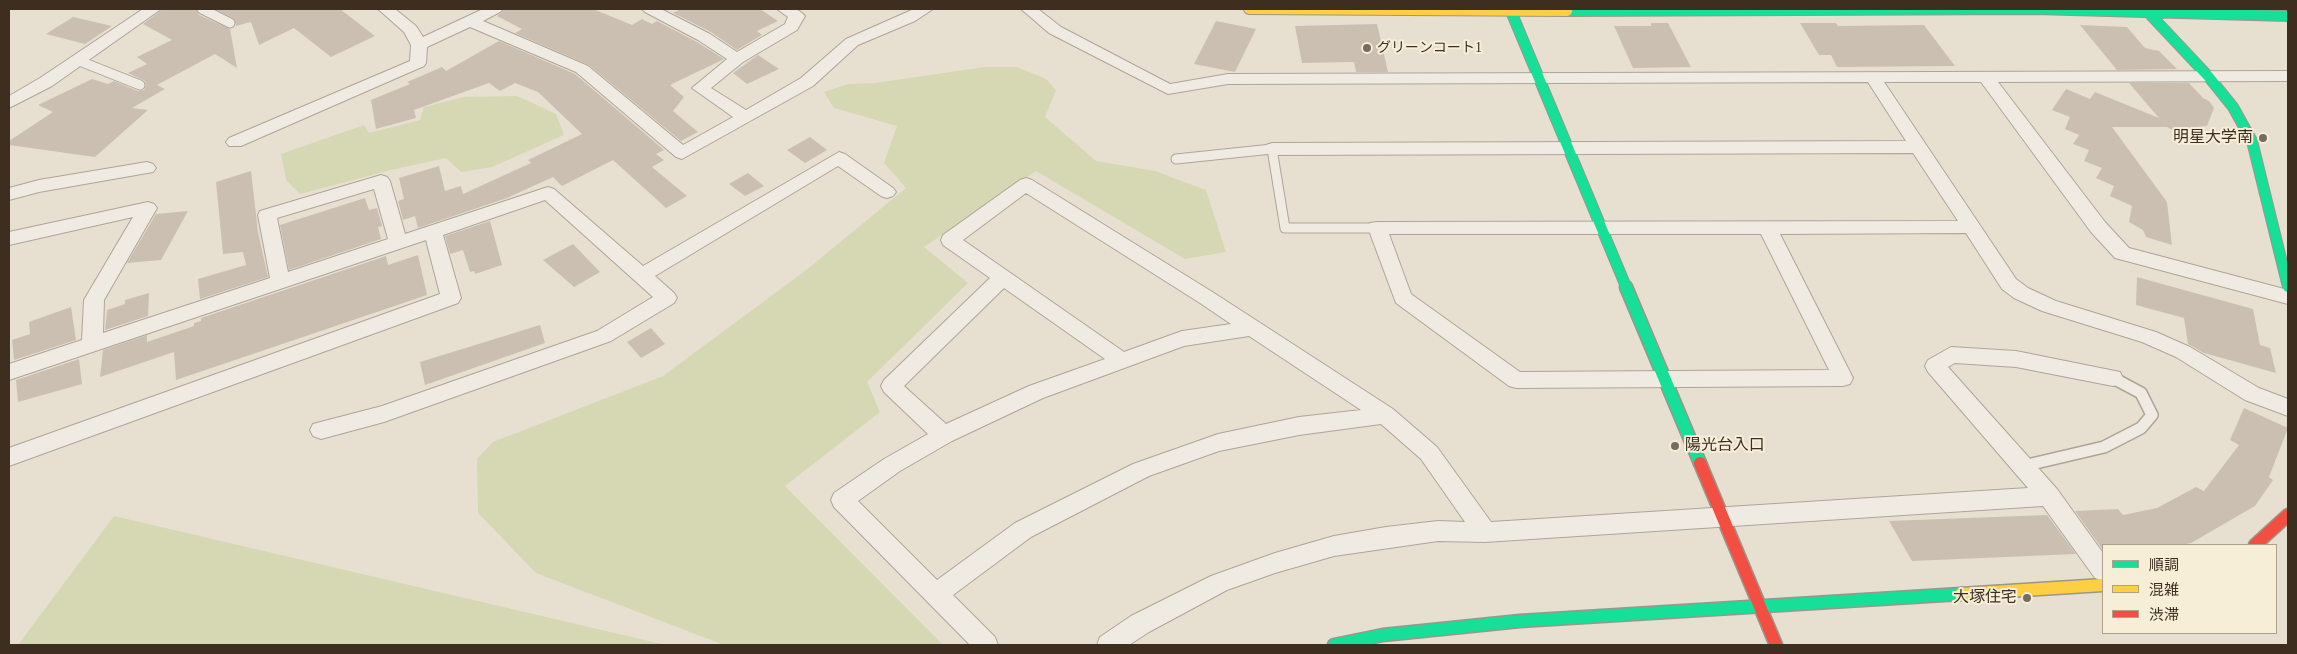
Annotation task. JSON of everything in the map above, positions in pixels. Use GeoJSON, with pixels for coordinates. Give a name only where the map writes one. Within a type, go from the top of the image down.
{"type":"FeatureCollection","features":[{"type":"Feature","properties":{"kind":"street"},"geometry":{"type":"LineString","coordinates":[[9,103],[154,9]]}},
{"type":"Feature","properties":{"kind":"street"},"geometry":{"type":"LineString","coordinates":[[236,142],[418,63],[419,45],[410,29],[386,9]]}},
{"type":"Feature","properties":{"kind":"street"},"geometry":{"type":"LineString","coordinates":[[419,45],[495,9]]}},
{"type":"Feature","properties":{"kind":"street"},"geometry":{"type":"LineString","coordinates":[[650,9],[704,37],[737,59]]}},
{"type":"Feature","properties":{"kind":"street"},"geometry":{"type":"LineString","coordinates":[[745,117],[700,88],[737,59],[792,27],[797,16],[785,9]]}},
{"type":"Feature","properties":{"kind":"street"},"geometry":{"type":"LineString","coordinates":[[470,21],[582,69],[682,153],[808,82],[852,42],[910,18],[925,9]]}},
{"type":"Feature","properties":{"kind":"street"},"geometry":{"type":"LineString","coordinates":[[1029,9],[1055,30],[1168,89],[1228,79],[2288,76]]}},
{"type":"Feature","properties":{"kind":"street"},"geometry":{"type":"LineString","coordinates":[[1249,9],[2035,9],[2288,16]]}},
{"type":"Feature","properties":{"kind":"street"},"geometry":{"type":"LineString","coordinates":[[1510,10],[1776,645]]}},
{"type":"Feature","properties":{"kind":"street"},"geometry":{"type":"LineString","coordinates":[[2147,11],[2208,76],[2233,107],[2252,141],[2288,287]]}},
{"type":"Feature","properties":{"kind":"street"},"geometry":{"type":"LineString","coordinates":[[1873,78],[2009,284],[2020,293],[2049,306],[2149,337],[2183,352],[2252,394],[2288,408]]}},
{"type":"Feature","properties":{"kind":"street"},"geometry":{"type":"LineString","coordinates":[[1987,78],[2098,227],[2122,253],[2288,298]]}},
{"type":"Feature","properties":{"kind":"street"},"geometry":{"type":"LineString","coordinates":[[1272,148],[1919,147]]}},
{"type":"Feature","properties":{"kind":"street"},"geometry":{"type":"LineString","coordinates":[[642,276],[839,158],[887,192]]}},
{"type":"Feature","properties":{"kind":"street"},"geometry":{"type":"LineString","coordinates":[[9,194],[39,186],[147,168]]}},
{"type":"Feature","properties":{"kind":"street"},"geometry":{"type":"LineString","coordinates":[[280,282],[267,215],[381,181],[398,243]]}},
{"type":"Feature","properties":{"kind":"street"},"geometry":{"type":"LineString","coordinates":[[1121,360],[950,240],[1026,184],[1385,415],[1429,453],[1485,532]]}},
{"type":"Feature","properties":{"kind":"street"},"geometry":{"type":"LineString","coordinates":[[9,372],[548,193],[667,298],[604,336],[384,414],[320,430]]}},
{"type":"Feature","properties":{"kind":"street"},"geometry":{"type":"LineString","coordinates":[[9,238],[148,208],[94,300],[92,344]]}},
{"type":"Feature","properties":{"kind":"street"},"geometry":{"type":"LineString","coordinates":[[1767,228],[1843,378],[1516,380],[1403,298],[1377,228],[1973,227]]}},
{"type":"Feature","properties":{"kind":"street"},"geometry":{"type":"LineString","coordinates":[[9,456],[451,298],[433,231]]}},
{"type":"Feature","properties":{"kind":"street"},"geometry":{"type":"LineString","coordinates":[[944,435],[891,386],[1003,277]]}},
{"type":"Feature","properties":{"kind":"street"},"geometry":{"type":"LineString","coordinates":[[986,645],[842,500],[892,464],[944,435],[1036,392],[1182,339],[1252,328]]}},
{"type":"Feature","properties":{"kind":"street"},"geometry":{"type":"LineString","coordinates":[[2102,570],[2049,496],[1935,366],[1951,355],[2016,359],[2113,378]]}},
{"type":"Feature","properties":{"kind":"street"},"geometry":{"type":"LineString","coordinates":[[934,594],[1023,530],[1141,470],[1218,443],[1299,426],[1385,415]]}},
{"type":"Feature","properties":{"kind":"street"},"geometry":{"type":"LineString","coordinates":[[1109,645],[1140,624],[1219,583],[1274,563],[1334,546],[1386,537],[1438,532],[1485,532],[2049,496]]}},
{"type":"Feature","properties":{"kind":"street"},"geometry":{"type":"LineString","coordinates":[[2256,544],[2288,515]]}},
{"type":"Feature","properties":{"kind":"street"},"geometry":{"type":"LineString","coordinates":[[1334,645],[1383,635],[1520,621],[2102,585]]}},
{"type":"Feature","properties":{"kind":"lane"},"geometry":{"type":"LineString","coordinates":[[202,9],[230,23]]}},
{"type":"Feature","properties":{"kind":"lane"},"geometry":{"type":"LineString","coordinates":[[77,60],[140,85]]}},
{"type":"Feature","properties":{"kind":"lane"},"geometry":{"type":"LineString","coordinates":[[1176,158],[1272,148],[1285,228],[1377,228]]}},
{"type":"Feature","properties":{"kind":"lane"},"geometry":{"type":"LineString","coordinates":[[2022,466],[2104,447],[2140,428],[2152,416],[2141,392],[2113,378]]}},
{"type":"Feature","properties":{"kind":"green space"},"geometry":{"type":"Polygon","coordinates":[[[985,67],[1017,67],[1046,79],[1056,90],[1045,117],[1096,161],[1155,171],[1206,190],[1226,252],[1185,259],[1036,171],[924,247],[968,283],[867,382],[880,412],[785,486],[943,645],[724,645],[536,573],[478,513],[477,459],[493,442],[663,376],[805,271],[906,188],[884,163],[897,126],[834,108],[824,92],[848,84],[875,83],[985,67]]]}},
{"type":"Feature","properties":{"kind":"green space"},"geometry":{"type":"Polygon","coordinates":[[[517,96],[556,114],[564,135],[492,167],[461,172],[446,158],[391,170],[300,194],[286,180],[281,154],[364,125],[369,133],[420,120],[424,107],[464,97],[517,96]]]}},
{"type":"Feature","properties":{"kind":"green space"},"geometry":{"type":"Polygon","coordinates":[[[114,516],[666,645],[18,645],[114,516]]]}},
{"type":"Feature","properties":{"kind":"building"},"geometry":{"type":"Polygon","coordinates":[[[163,9],[196,9],[199,15],[230,29],[237,68],[215,54],[157,85],[165,89],[132,108],[148,110],[95,157],[9,145],[9,141],[53,112],[38,105],[92,79],[108,84],[114,81],[138,91],[144,90],[145,81],[128,73],[147,64],[137,57],[172,40],[143,24],[163,9]]]}},
{"type":"Feature","properties":{"kind":"building"},"geometry":{"type":"Polygon","coordinates":[[[215,9],[340,9],[375,36],[331,57],[294,28],[259,45],[251,22],[236,26],[233,18],[215,9]]]}},
{"type":"Feature","properties":{"kind":"building"},"geometry":{"type":"Polygon","coordinates":[[[505,9],[593,9],[632,25],[642,19],[652,24],[657,21],[724,59],[670,85],[684,97],[673,111],[698,132],[681,141],[589,65],[515,33],[522,29],[497,16],[505,9]]]}},
{"type":"Feature","properties":{"kind":"building"},"geometry":{"type":"Polygon","coordinates":[[[681,9],[760,9],[778,21],[757,31],[762,35],[737,50],[711,32],[673,13],[681,9]]]}},
{"type":"Feature","properties":{"kind":"building"},"geometry":{"type":"Polygon","coordinates":[[[73,17],[112,26],[85,44],[46,34],[73,17]]]}},
{"type":"Feature","properties":{"kind":"building"},"geometry":{"type":"Polygon","coordinates":[[[1216,21],[1256,29],[1235,72],[1194,64],[1216,21]]]}},
{"type":"Feature","properties":{"kind":"building"},"geometry":{"type":"Polygon","coordinates":[[[1651,23],[1668,23],[1691,67],[1633,68],[1614,26],[1651,26],[1651,23]]]}},
{"type":"Feature","properties":{"kind":"building"},"geometry":{"type":"Polygon","coordinates":[[[1800,23],[1836,23],[1838,26],[1924,25],[1955,66],[1837,67],[1831,55],[1819,55],[1800,23]]]}},
{"type":"Feature","properties":{"kind":"building"},"geometry":{"type":"Polygon","coordinates":[[[1377,24],[1388,72],[1356,72],[1354,62],[1302,63],[1295,26],[1377,24]]]}},
{"type":"Feature","properties":{"kind":"building"},"geometry":{"type":"Polygon","coordinates":[[[2080,25],[2127,27],[2145,48],[2159,51],[2177,69],[2117,70],[2080,25]]]}},
{"type":"Feature","properties":{"kind":"building"},"geometry":{"type":"Polygon","coordinates":[[[499,41],[575,74],[664,150],[656,154],[664,160],[652,167],[687,196],[666,208],[613,160],[562,186],[553,177],[507,198],[418,228],[415,216],[403,220],[398,201],[404,199],[399,178],[439,166],[445,191],[461,186],[463,194],[531,163],[528,160],[582,134],[538,92],[515,83],[500,91],[489,83],[414,110],[416,118],[376,129],[371,100],[410,84],[407,82],[442,67],[446,71],[499,41]]]}},
{"type":"Feature","properties":{"kind":"building"},"geometry":{"type":"Polygon","coordinates":[[[758,55],[779,69],[747,84],[733,73],[758,55]]]}},
{"type":"Feature","properties":{"kind":"building"},"geometry":{"type":"Polygon","coordinates":[[[2129,83],[2189,83],[2214,108],[2207,126],[2185,128],[2179,134],[2167,127],[2112,127],[2167,202],[2172,245],[2146,237],[2143,230],[2129,222],[2132,206],[2110,196],[2114,186],[2096,178],[2102,168],[2084,161],[2089,150],[2073,144],[2079,135],[2065,129],[2070,117],[2052,110],[2066,89],[2090,99],[2095,92],[2159,118],[2129,83]]]}},
{"type":"Feature","properties":{"kind":"building"},"geometry":{"type":"Polygon","coordinates":[[[810,137],[827,150],[805,163],[787,150],[810,137]]]}},
{"type":"Feature","properties":{"kind":"building"},"geometry":{"type":"Polygon","coordinates":[[[251,171],[258,232],[268,277],[200,299],[198,279],[246,265],[243,252],[223,254],[216,182],[251,171]]]}},
{"type":"Feature","properties":{"kind":"building"},"geometry":{"type":"Polygon","coordinates":[[[748,173],[764,186],[745,196],[729,184],[748,173]]]}},
{"type":"Feature","properties":{"kind":"building"},"geometry":{"type":"Polygon","coordinates":[[[365,198],[369,210],[377,208],[382,226],[378,227],[381,239],[289,270],[280,225],[365,198]]]}},
{"type":"Feature","properties":{"kind":"building"},"geometry":{"type":"Polygon","coordinates":[[[188,211],[161,260],[127,263],[156,214],[188,211]]]}},
{"type":"Feature","properties":{"kind":"building"},"geometry":{"type":"Polygon","coordinates":[[[490,221],[502,265],[475,274],[474,271],[470,272],[463,250],[450,254],[445,236],[490,221]]]}},
{"type":"Feature","properties":{"kind":"building"},"geometry":{"type":"Polygon","coordinates":[[[573,244],[600,272],[574,287],[543,260],[573,244]]]}},
{"type":"Feature","properties":{"kind":"building"},"geometry":{"type":"Polygon","coordinates":[[[418,255],[427,295],[176,380],[174,352],[100,377],[103,350],[147,335],[147,342],[194,326],[194,323],[201,321],[201,318],[386,256],[388,265],[418,255]]]}},
{"type":"Feature","properties":{"kind":"building"},"geometry":{"type":"Polygon","coordinates":[[[2137,277],[2253,309],[2260,345],[2270,348],[2276,373],[2204,353],[2188,344],[2184,318],[2136,305],[2137,277]]]}},
{"type":"Feature","properties":{"kind":"building"},"geometry":{"type":"Polygon","coordinates":[[[149,293],[148,316],[105,330],[107,310],[125,304],[125,300],[149,293]]]}},
{"type":"Feature","properties":{"kind":"building"},"geometry":{"type":"Polygon","coordinates":[[[71,307],[76,340],[14,360],[12,340],[30,334],[29,322],[71,307]]]}},
{"type":"Feature","properties":{"kind":"building"},"geometry":{"type":"Polygon","coordinates":[[[540,325],[545,343],[425,385],[420,362],[540,325]]]}},
{"type":"Feature","properties":{"kind":"building"},"geometry":{"type":"Polygon","coordinates":[[[651,328],[665,344],[641,358],[627,342],[651,328]]]}},
{"type":"Feature","properties":{"kind":"building"},"geometry":{"type":"Polygon","coordinates":[[[79,359],[82,384],[18,402],[16,380],[79,359]]]}},
{"type":"Feature","properties":{"kind":"building"},"geometry":{"type":"Polygon","coordinates":[[[2244,408],[2288,428],[2269,477],[2273,480],[2255,506],[2191,543],[2102,544],[2102,549],[2075,511],[2118,509],[2123,515],[2157,508],[2196,487],[2204,491],[2239,445],[2230,440],[2244,408]]]}},
{"type":"Feature","properties":{"kind":"building"},"geometry":{"type":"Polygon","coordinates":[[[2047,515],[2076,554],[1912,561],[1889,521],[2047,515]]]}},
{"type":"Feature","properties":{"kind":"traffic: fast"},"geometry":{"type":"LineString","coordinates":[[1510,9],[1700,463]]}},
{"type":"Feature","properties":{"kind":"traffic: fast"},"geometry":{"type":"LineString","coordinates":[[1567,11],[2035,9],[2288,16]]}},
{"type":"Feature","properties":{"kind":"traffic: fast"},"geometry":{"type":"LineString","coordinates":[[2145,9],[2208,76],[2233,107],[2252,141],[2288,287]]}},
{"type":"Feature","properties":{"kind":"traffic: fast"},"geometry":{"type":"LineString","coordinates":[[1334,645],[1383,635],[1520,621],[1961,594]]}},
{"type":"Feature","properties":{"kind":"traffic: slow"},"geometry":{"type":"LineString","coordinates":[[1249,9],[1567,11]]}},
{"type":"Feature","properties":{"kind":"traffic: slow"},"geometry":{"type":"LineString","coordinates":[[1961,594],[2102,585]]}},
{"type":"Feature","properties":{"kind":"traffic: jam"},"geometry":{"type":"LineString","coordinates":[[1700,463],[1776,645]]}},
{"type":"Feature","properties":{"kind":"traffic: jam"},"geometry":{"type":"LineString","coordinates":[[2256,544],[2288,515]]}},
{"type":"Feature","properties":{"kind":"place","name":"グリーンコート1"},"geometry":{"type":"Point","coordinates":[1367,48]}},
{"type":"Feature","properties":{"kind":"place","name":"明星大学南"},"geometry":{"type":"Point","coordinates":[2263,138]}},
{"type":"Feature","properties":{"kind":"place","name":"陽光台入口"},"geometry":{"type":"Point","coordinates":[1675,446]}},
{"type":"Feature","properties":{"kind":"place","name":"大塚住宅"},"geometry":{"type":"Point","coordinates":[2027,598]}}]}
